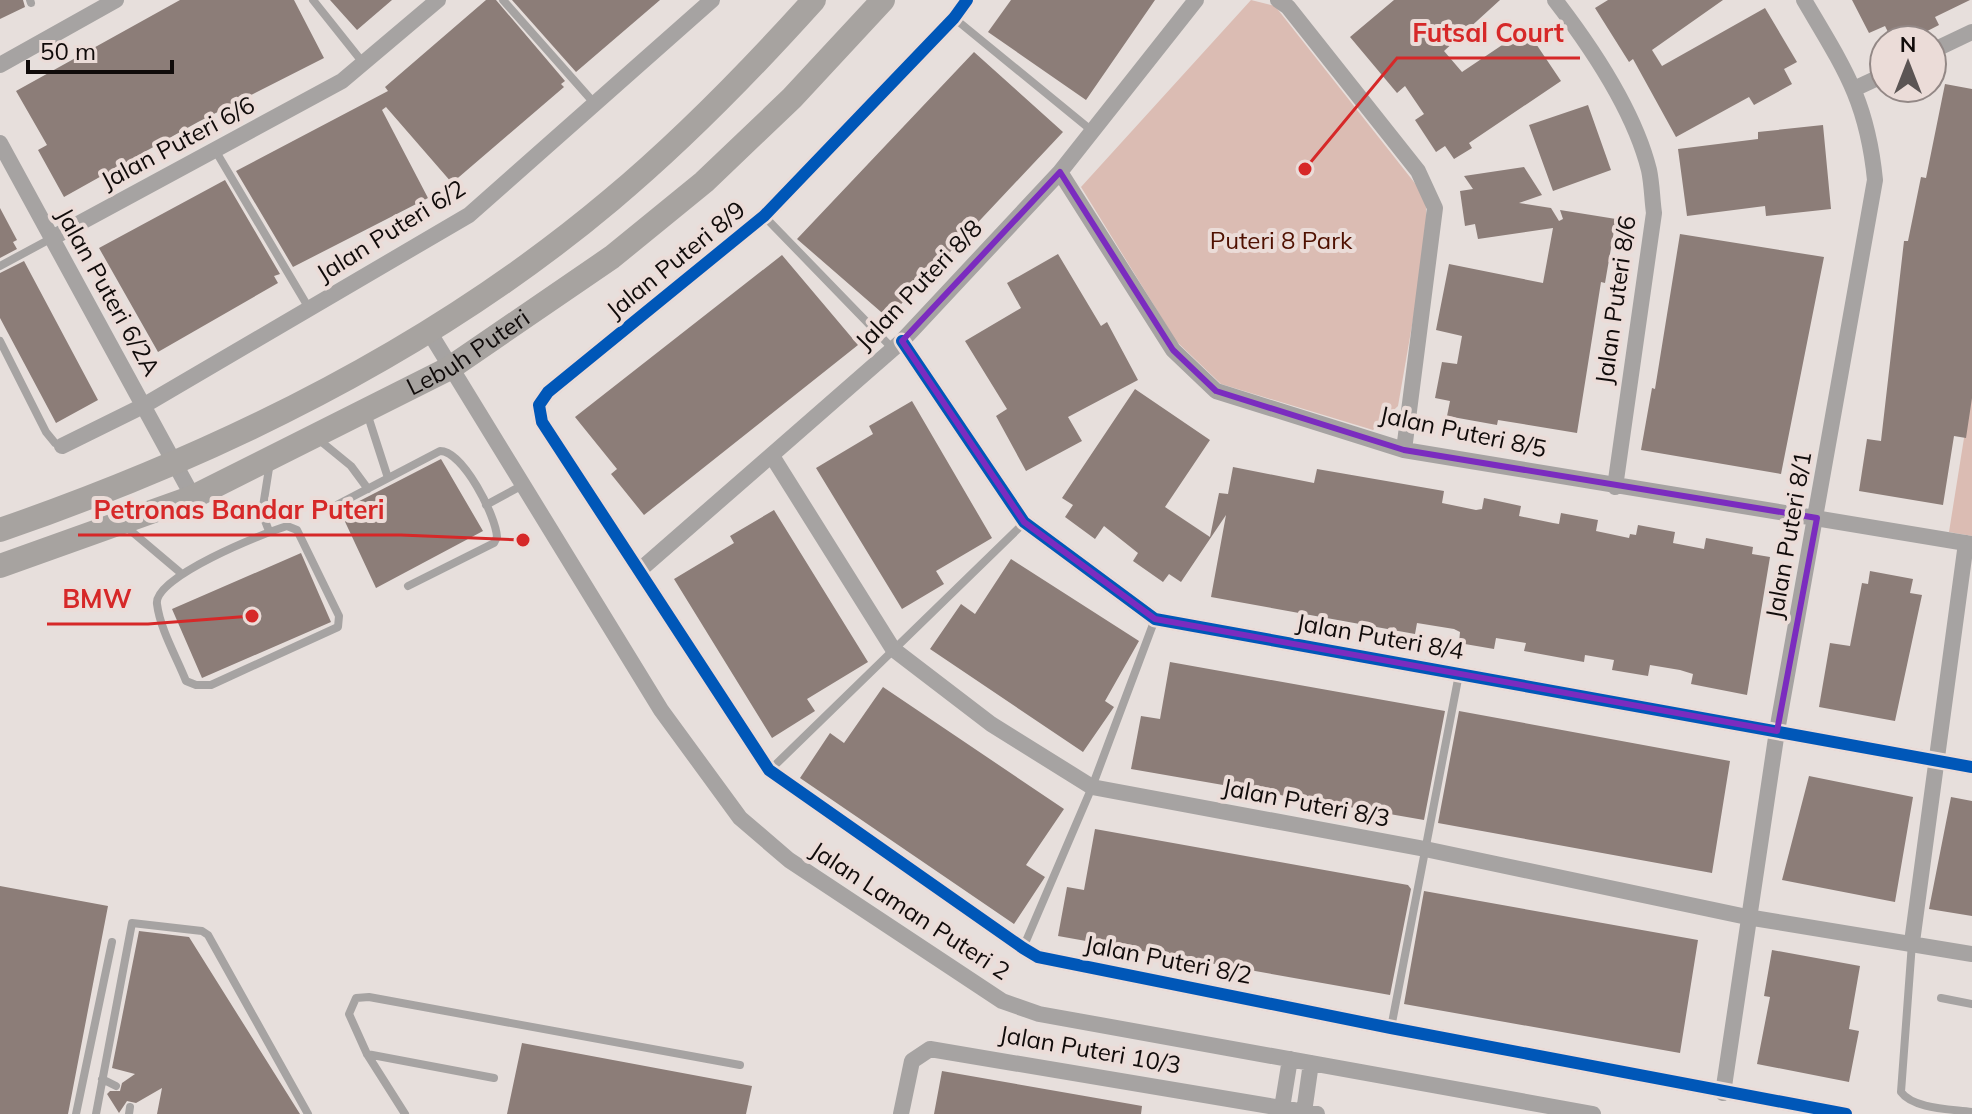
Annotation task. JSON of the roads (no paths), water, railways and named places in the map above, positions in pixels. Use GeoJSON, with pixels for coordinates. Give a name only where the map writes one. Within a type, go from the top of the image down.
{"type":"FeatureCollection","features":[{"type":"Feature","properties":{"kind":"main road","name":"Lebuh Puteri"},"geometry":{"type":"LineString","coordinates":[[0,530],[174,463],[316,393],[428,330],[545,252],[612,200],[743,77],[814,0]]}},
{"type":"Feature","properties":{"kind":"main road","name":"Lebuh Puteri"},"geometry":{"type":"LineString","coordinates":[[0,566],[193,497],[450,368],[612,257],[704,182],[792,98],[881,0]]}},
{"type":"Feature","properties":{"kind":"street"},"geometry":{"type":"LineString","coordinates":[[0,65],[116,0]]}},
{"type":"Feature","properties":{"kind":"street","name":"Jalan Puteri 6/6"},"geometry":{"type":"LineString","coordinates":[[52,238],[342,81],[438,0]]}},
{"type":"Feature","properties":{"kind":"street","name":"Jalan Puteri 6/2"},"geometry":{"type":"LineString","coordinates":[[62,446],[143,406],[469,215],[712,0]]}},
{"type":"Feature","properties":{"kind":"street","name":"Jalan Puteri 8/9"},"geometry":{"type":"LineString","coordinates":[[641,569],[542,422],[539,405],[548,392],[764,216],[954,18],[967,0]]}},
{"type":"Feature","properties":{"kind":"street","name":"Jalan Puteri 8/8"},"geometry":{"type":"LineString","coordinates":[[641,569],[897,345],[1060,172],[1196,0]]}},
{"type":"Feature","properties":{"kind":"street"},"geometry":{"type":"LineString","coordinates":[[1278,0],[1288,7],[1410,161],[1435,208],[1404,450]]}},
{"type":"Feature","properties":{"kind":"street","name":"Jalan Puteri 8/6"},"geometry":{"type":"LineString","coordinates":[[1555,0],[1634,129],[1649,171],[1654,213],[1615,487]]}},
{"type":"Feature","properties":{"kind":"street","name":"Jalan Puteri 8/1"},"geometry":{"type":"LineString","coordinates":[[1723,1093],[1777,731],[1875,180],[1871,132],[1856,88],[1804,0]]}},
{"type":"Feature","properties":{"kind":"street"},"geometry":{"type":"LineString","coordinates":[[1948,43],[1972,32]]}},
{"type":"Feature","properties":{"kind":"street"},"geometry":{"type":"LineString","coordinates":[[1856,88],[1868,82]]}},
{"type":"Feature","properties":{"kind":"street","name":"Jalan Puteri 6/2A"},"geometry":{"type":"LineString","coordinates":[[0,143],[193,497]]}},
{"type":"Feature","properties":{"kind":"street","name":"Jalan Puteri 8/5"},"geometry":{"type":"LineString","coordinates":[[1060,172],[1173,350],[1216,391],[1404,450],[1969,543]]}},
{"type":"Feature","properties":{"kind":"street","name":"Jalan Laman Puteri 2"},"geometry":{"type":"LineString","coordinates":[[428,330],[661,710],[740,818],[789,860],[1002,1001],[1039,1014],[1593,1114]]}},
{"type":"Feature","properties":{"kind":"street","name":"Jalan Puteri 8/4"},"geometry":{"type":"LineString","coordinates":[[897,345],[1024,522],[1155,619],[1972,767]]}},
{"type":"Feature","properties":{"kind":"street","name":"Jalan Puteri 8/3"},"geometry":{"type":"LineString","coordinates":[[772,456],[896,650],[991,724],[1092,787],[1425,849],[1747,917],[1972,954]]}},
{"type":"Feature","properties":{"kind":"street"},"geometry":{"type":"LineString","coordinates":[[1912,942],[1934,761],[1969,543]]}},
{"type":"Feature","properties":{"kind":"street","name":"Jalan Puteri 8/2"},"geometry":{"type":"LineString","coordinates":[[641,569],[770,771],[1038,957],[1723,1093],[1846,1114]]}},
{"type":"Feature","properties":{"kind":"street","name":"Jalan Puteri 10/3"},"geometry":{"type":"LineString","coordinates":[[901,1114],[912,1061],[930,1049],[1306,1113]]}},
{"type":"Feature","properties":{"kind":"street"},"geometry":{"type":"LineString","coordinates":[[1284,1111],[1290,1059]]}},
{"type":"Feature","properties":{"kind":"street"},"geometry":{"type":"LineString","coordinates":[[1306,1113],[1311,1063]]}},
{"type":"Feature","properties":{"kind":"lane"},"geometry":{"type":"LineString","coordinates":[[313,0],[364,64]]}},
{"type":"Feature","properties":{"kind":"lane"},"geometry":{"type":"LineString","coordinates":[[503,0],[595,104]]}},
{"type":"Feature","properties":{"kind":"lane"},"geometry":{"type":"LineString","coordinates":[[954,18],[1091,130]]}},
{"type":"Feature","properties":{"kind":"lane"},"geometry":{"type":"LineString","coordinates":[[215,150],[310,310]]}},
{"type":"Feature","properties":{"kind":"lane"},"geometry":{"type":"LineString","coordinates":[[764,216],[897,345]]}},
{"type":"Feature","properties":{"kind":"lane"},"geometry":{"type":"LineString","coordinates":[[0,266],[52,238]]}},
{"type":"Feature","properties":{"kind":"lane"},"geometry":{"type":"LineString","coordinates":[[0,341],[46,432],[62,446]]}},
{"type":"Feature","properties":{"kind":"lane"},"geometry":{"type":"LineString","coordinates":[[367,412],[388,478]]}},
{"type":"Feature","properties":{"kind":"lane"},"geometry":{"type":"LineString","coordinates":[[314,436],[351,466],[368,489]]}},
{"type":"Feature","properties":{"kind":"lane"},"geometry":{"type":"LineString","coordinates":[[329,509],[440,451],[449,451],[459,459],[486,505],[497,531],[494,543],[408,586]]}},
{"type":"Feature","properties":{"kind":"lane"},"geometry":{"type":"LineString","coordinates":[[269,531],[262,513],[271,457]]}},
{"type":"Feature","properties":{"kind":"lane"},"geometry":{"type":"LineString","coordinates":[[486,505],[521,486]]}},
{"type":"Feature","properties":{"kind":"lane"},"geometry":{"type":"LineString","coordinates":[[770,771],[1024,522]]}},
{"type":"Feature","properties":{"kind":"lane"},"geometry":{"type":"LineString","coordinates":[[121,523],[182,574]]}},
{"type":"Feature","properties":{"kind":"lane"},"geometry":{"type":"LineString","coordinates":[[287,526],[297,530],[339,616],[338,627],[211,685],[196,685],[186,681],[157,605],[161,592],[182,574],[269,531],[287,526]]}},
{"type":"Feature","properties":{"kind":"lane"},"geometry":{"type":"LineString","coordinates":[[1023,948],[1092,787],[1155,619]]}},
{"type":"Feature","properties":{"kind":"lane"},"geometry":{"type":"LineString","coordinates":[[1391,1028],[1459,674]]}},
{"type":"Feature","properties":{"kind":"lane"},"geometry":{"type":"LineString","coordinates":[[96,1114],[129,925],[132,923],[202,931],[308,1114]]}},
{"type":"Feature","properties":{"kind":"lane"},"geometry":{"type":"LineString","coordinates":[[76,1114],[112,942]]}},
{"type":"Feature","properties":{"kind":"lane"},"geometry":{"type":"LineString","coordinates":[[1912,942],[1901,1092],[1906,1099],[1917,1103],[1972,1112]]}},
{"type":"Feature","properties":{"kind":"lane"},"geometry":{"type":"LineString","coordinates":[[405,1114],[367,1054],[349,1014],[356,998],[369,997],[740,1065]]}},
{"type":"Feature","properties":{"kind":"lane"},"geometry":{"type":"LineString","coordinates":[[1941,998],[1972,1004]]}},
{"type":"Feature","properties":{"kind":"lane"},"geometry":{"type":"LineString","coordinates":[[367,1054],[494,1078]]}},
{"type":"Feature","properties":{"kind":"lane"},"geometry":{"type":"LineString","coordinates":[[102,1079],[116,1086]]}},
{"type":"Feature","properties":{"kind":"place","name":"Futsal Court"},"geometry":{"type":"Point","coordinates":[1305,169]}},
{"type":"Feature","properties":{"kind":"place","name":"Petronas Bandar Puteri"},"geometry":{"type":"Point","coordinates":[523,540]}},
{"type":"Feature","properties":{"kind":"place","name":"BMW"},"geometry":{"type":"Point","coordinates":[252,616]}},
{"type":"Feature","properties":{"kind":"park label","name":"Puteri 8 Park"},"geometry":{"type":"Point","coordinates":[1281,241]}}]}
